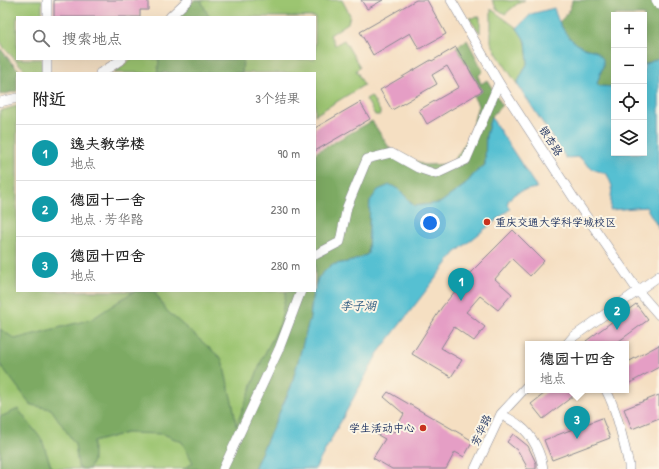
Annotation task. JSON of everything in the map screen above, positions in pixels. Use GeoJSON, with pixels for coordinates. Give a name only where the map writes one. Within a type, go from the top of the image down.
{"type":"FeatureCollection","features":[{"type":"Feature","properties":{"kind":"street"},"geometry":{"type":"LineString","coordinates":[[47,0],[47,16]]}},
{"type":"Feature","properties":{"kind":"street","name":"银杏路"},"geometry":{"type":"LineString","coordinates":[[451,0],[499,83],[575,200],[638,291],[659,315]]}},
{"type":"Feature","properties":{"kind":"street"},"geometry":{"type":"LineString","coordinates":[[656,0],[659,5]]}},
{"type":"Feature","properties":{"kind":"street"},"geometry":{"type":"LineString","coordinates":[[171,16],[186,1]]}},
{"type":"Feature","properties":{"kind":"street"},"geometry":{"type":"LineString","coordinates":[[47,60],[47,72]]}},
{"type":"Feature","properties":{"kind":"street"},"geometry":{"type":"LineString","coordinates":[[104,72],[121,60]]}},
{"type":"Feature","properties":{"kind":"street"},"geometry":{"type":"LineString","coordinates":[[316,254],[340,242],[348,207],[367,159],[390,153],[418,168],[436,174],[466,160],[499,83]]}},
{"type":"Feature","properties":{"kind":"street"},"geometry":{"type":"LineString","coordinates":[[0,102],[16,98]]}},
{"type":"Feature","properties":{"kind":"street"},"geometry":{"type":"LineString","coordinates":[[574,341],[659,276]]}},
{"type":"Feature","properties":{"kind":"street"},"geometry":{"type":"LineString","coordinates":[[223,469],[279,349],[301,292]]}},
{"type":"Feature","properties":{"kind":"street","name":"芳华路"},"geometry":{"type":"LineString","coordinates":[[475,469],[501,414],[525,388]]}},
{"type":"Feature","properties":{"kind":"street"},"geometry":{"type":"LineString","coordinates":[[608,393],[611,399],[623,439],[629,469]]}},
{"type":"Feature","properties":{"kind":"street"},"geometry":{"type":"LineString","coordinates":[[501,414],[520,426],[532,438],[542,460],[543,469]]}},
{"type":"Feature","properties":{"kind":"green space"},"geometry":{"type":"Polygon","coordinates":[[[0,0],[42,0],[42,16],[16,16],[16,60],[42,60],[42,72],[27,72],[4,48],[0,40],[0,0]]]}},
{"type":"Feature","properties":{"kind":"green space"},"geometry":{"type":"Polygon","coordinates":[[[194,0],[342,0],[350,15],[348,23],[330,35],[335,45],[344,40],[360,67],[356,70],[364,85],[316,114],[316,72],[115,72],[130,60],[316,60],[316,16],[178,16],[194,0]]]}},
{"type":"Feature","properties":{"kind":"green space"},"geometry":{"type":"Polygon","coordinates":[[[194,0],[201,0],[209,16],[178,16],[194,0]]]}},
{"type":"Feature","properties":{"kind":"green space"},"geometry":{"type":"Polygon","coordinates":[[[492,0],[525,0],[517,4],[505,14],[497,9],[492,0]]]}},
{"type":"Feature","properties":{"kind":"green space"},"geometry":{"type":"Polygon","coordinates":[[[572,0],[653,0],[659,13],[659,58],[647,64],[647,12],[611,12],[611,87],[599,86],[597,83],[603,66],[595,51],[577,45],[573,42],[559,22],[571,6],[572,0]]]}},
{"type":"Feature","properties":{"kind":"green space"},"geometry":{"type":"Polygon","coordinates":[[[491,9],[517,28],[526,42],[528,62],[517,84],[497,54],[491,42],[491,9]]]}},
{"type":"Feature","properties":{"kind":"green space"},"geometry":{"type":"Polygon","coordinates":[[[480,17],[480,33],[469,18],[480,17]]]}},
{"type":"Feature","properties":{"kind":"green space"},"geometry":{"type":"Polygon","coordinates":[[[467,40],[483,71],[478,76],[481,84],[487,80],[502,105],[491,117],[486,136],[485,165],[475,173],[465,185],[440,203],[414,206],[399,189],[370,201],[368,254],[353,261],[331,265],[318,278],[316,284],[316,152],[372,121],[390,149],[424,165],[452,164],[470,136],[478,105],[473,96],[482,91],[456,47],[467,40]]]}},
{"type":"Feature","properties":{"kind":"green space"},"geometry":{"type":"Polygon","coordinates":[[[0,48],[21,72],[16,72],[16,91],[0,95],[0,48]]]}},
{"type":"Feature","properties":{"kind":"green space"},"geometry":{"type":"Polygon","coordinates":[[[158,60],[243,60],[242,72],[157,72],[158,60]]]}},
{"type":"Feature","properties":{"kind":"green space"},"geometry":{"type":"Polygon","coordinates":[[[371,96],[380,111],[380,115],[375,115],[366,99],[371,96]]]}},
{"type":"Feature","properties":{"kind":"green space"},"geometry":{"type":"Polygon","coordinates":[[[16,106],[16,292],[313,292],[310,318],[254,469],[0,469],[0,111],[16,106]]]}},
{"type":"Feature","properties":{"kind":"green space"},"geometry":{"type":"Polygon","coordinates":[[[132,292],[155,292],[167,311],[222,359],[234,410],[236,426],[263,357],[280,324],[286,292],[313,292],[310,318],[291,387],[254,469],[183,469],[193,463],[182,442],[163,434],[126,433],[93,442],[93,461],[89,469],[82,469],[78,467],[75,444],[51,409],[31,405],[0,364],[0,329],[15,339],[92,319],[132,292]]]}},
{"type":"Feature","properties":{"kind":"green space"},"geometry":{"type":"Polygon","coordinates":[[[18,409],[42,440],[52,469],[0,469],[0,417],[18,409]]]}},
{"type":"Feature","properties":{"kind":"water"},"geometry":{"type":"Polygon","coordinates":[[[554,8],[561,26],[573,41],[586,49],[595,51],[603,59],[603,66],[597,83],[599,86],[611,87],[611,156],[647,156],[647,64],[659,58],[659,229],[646,207],[610,210],[612,186],[607,174],[592,169],[579,157],[566,158],[517,84],[528,62],[526,42],[517,28],[531,14],[554,8]]]}},
{"type":"Feature","properties":{"kind":"water","name":"李子湖"},"geometry":{"type":"Polygon","coordinates":[[[491,117],[537,188],[519,192],[512,196],[507,204],[510,209],[455,253],[378,353],[315,469],[254,469],[291,387],[310,318],[313,292],[316,292],[318,278],[331,265],[353,261],[368,254],[370,201],[378,190],[390,185],[399,189],[414,206],[440,203],[465,185],[475,173],[485,165],[486,136],[491,117]]]}},
{"type":"Feature","properties":{"kind":"building"},"geometry":{"type":"Polygon","coordinates":[[[54,0],[148,0],[148,10],[140,10],[140,16],[54,16],[54,0]]]}},
{"type":"Feature","properties":{"kind":"building"},"geometry":{"type":"Polygon","coordinates":[[[361,0],[383,0],[367,9],[361,0]]]}},
{"type":"Feature","properties":{"kind":"building"},"geometry":{"type":"Polygon","coordinates":[[[416,0],[427,0],[446,34],[419,49],[410,33],[373,55],[360,32],[416,0]]]}},
{"type":"Feature","properties":{"kind":"building"},"geometry":{"type":"Polygon","coordinates":[[[456,47],[482,91],[427,124],[419,110],[459,87],[447,66],[432,75],[437,84],[392,110],[380,90],[456,47]]]}},
{"type":"Feature","properties":{"kind":"building"},"geometry":{"type":"Polygon","coordinates":[[[360,102],[370,119],[316,150],[316,127],[360,102]]]}},
{"type":"Feature","properties":{"kind":"building"},"geometry":{"type":"Polygon","coordinates":[[[513,230],[544,261],[530,276],[512,259],[495,279],[512,294],[498,310],[480,296],[466,312],[485,327],[474,341],[454,327],[441,348],[462,360],[451,377],[412,354],[442,307],[471,272],[513,230]]]}},
{"type":"Feature","properties":{"kind":"building"},"geometry":{"type":"Polygon","coordinates":[[[636,304],[648,320],[619,341],[586,341],[636,304]]]}},
{"type":"Feature","properties":{"kind":"building"},"geometry":{"type":"Polygon","coordinates":[[[659,345],[659,367],[629,383],[629,361],[659,345]]]}},
{"type":"Feature","properties":{"kind":"building","name":"学生活动中心"},"geometry":{"type":"Polygon","coordinates":[[[388,392],[473,441],[464,457],[455,452],[446,469],[392,469],[373,458],[385,439],[376,434],[382,425],[394,432],[404,414],[384,397],[388,392]]]}},
{"type":"Feature","properties":{"kind":"building"},"geometry":{"type":"Polygon","coordinates":[[[545,393],[577,393],[543,419],[531,404],[545,393]]]}},
{"type":"Feature","properties":{"kind":"building"},"geometry":{"type":"Polygon","coordinates":[[[659,395],[659,418],[632,429],[624,409],[659,395]]]}},
{"type":"Feature","properties":{"kind":"building"},"geometry":{"type":"Polygon","coordinates":[[[602,418],[610,438],[552,460],[544,440],[602,418]]]}},
{"type":"Feature","properties":{"kind":"building"},"geometry":{"type":"Polygon","coordinates":[[[513,434],[528,446],[536,463],[536,469],[527,469],[518,451],[507,442],[513,434]]]}},
{"type":"Feature","properties":{"kind":"place","name":"重庆交通大学科学城校区"},"geometry":{"type":"Point","coordinates":[487,222]}},
{"type":"Feature","properties":{"kind":"place","name":"逸夫教学楼"},"geometry":{"type":"Point","coordinates":[461,301]}},
{"type":"Feature","properties":{"kind":"place","name":"德园十一舍"},"geometry":{"type":"Point","coordinates":[617,330]}},
{"type":"Feature","properties":{"kind":"place","name":"学生活动中心"},"geometry":{"type":"Point","coordinates":[423,428]}},
{"type":"Feature","properties":{"kind":"place","name":"德园十四舍"},"geometry":{"type":"Point","coordinates":[577,439]}}]}
